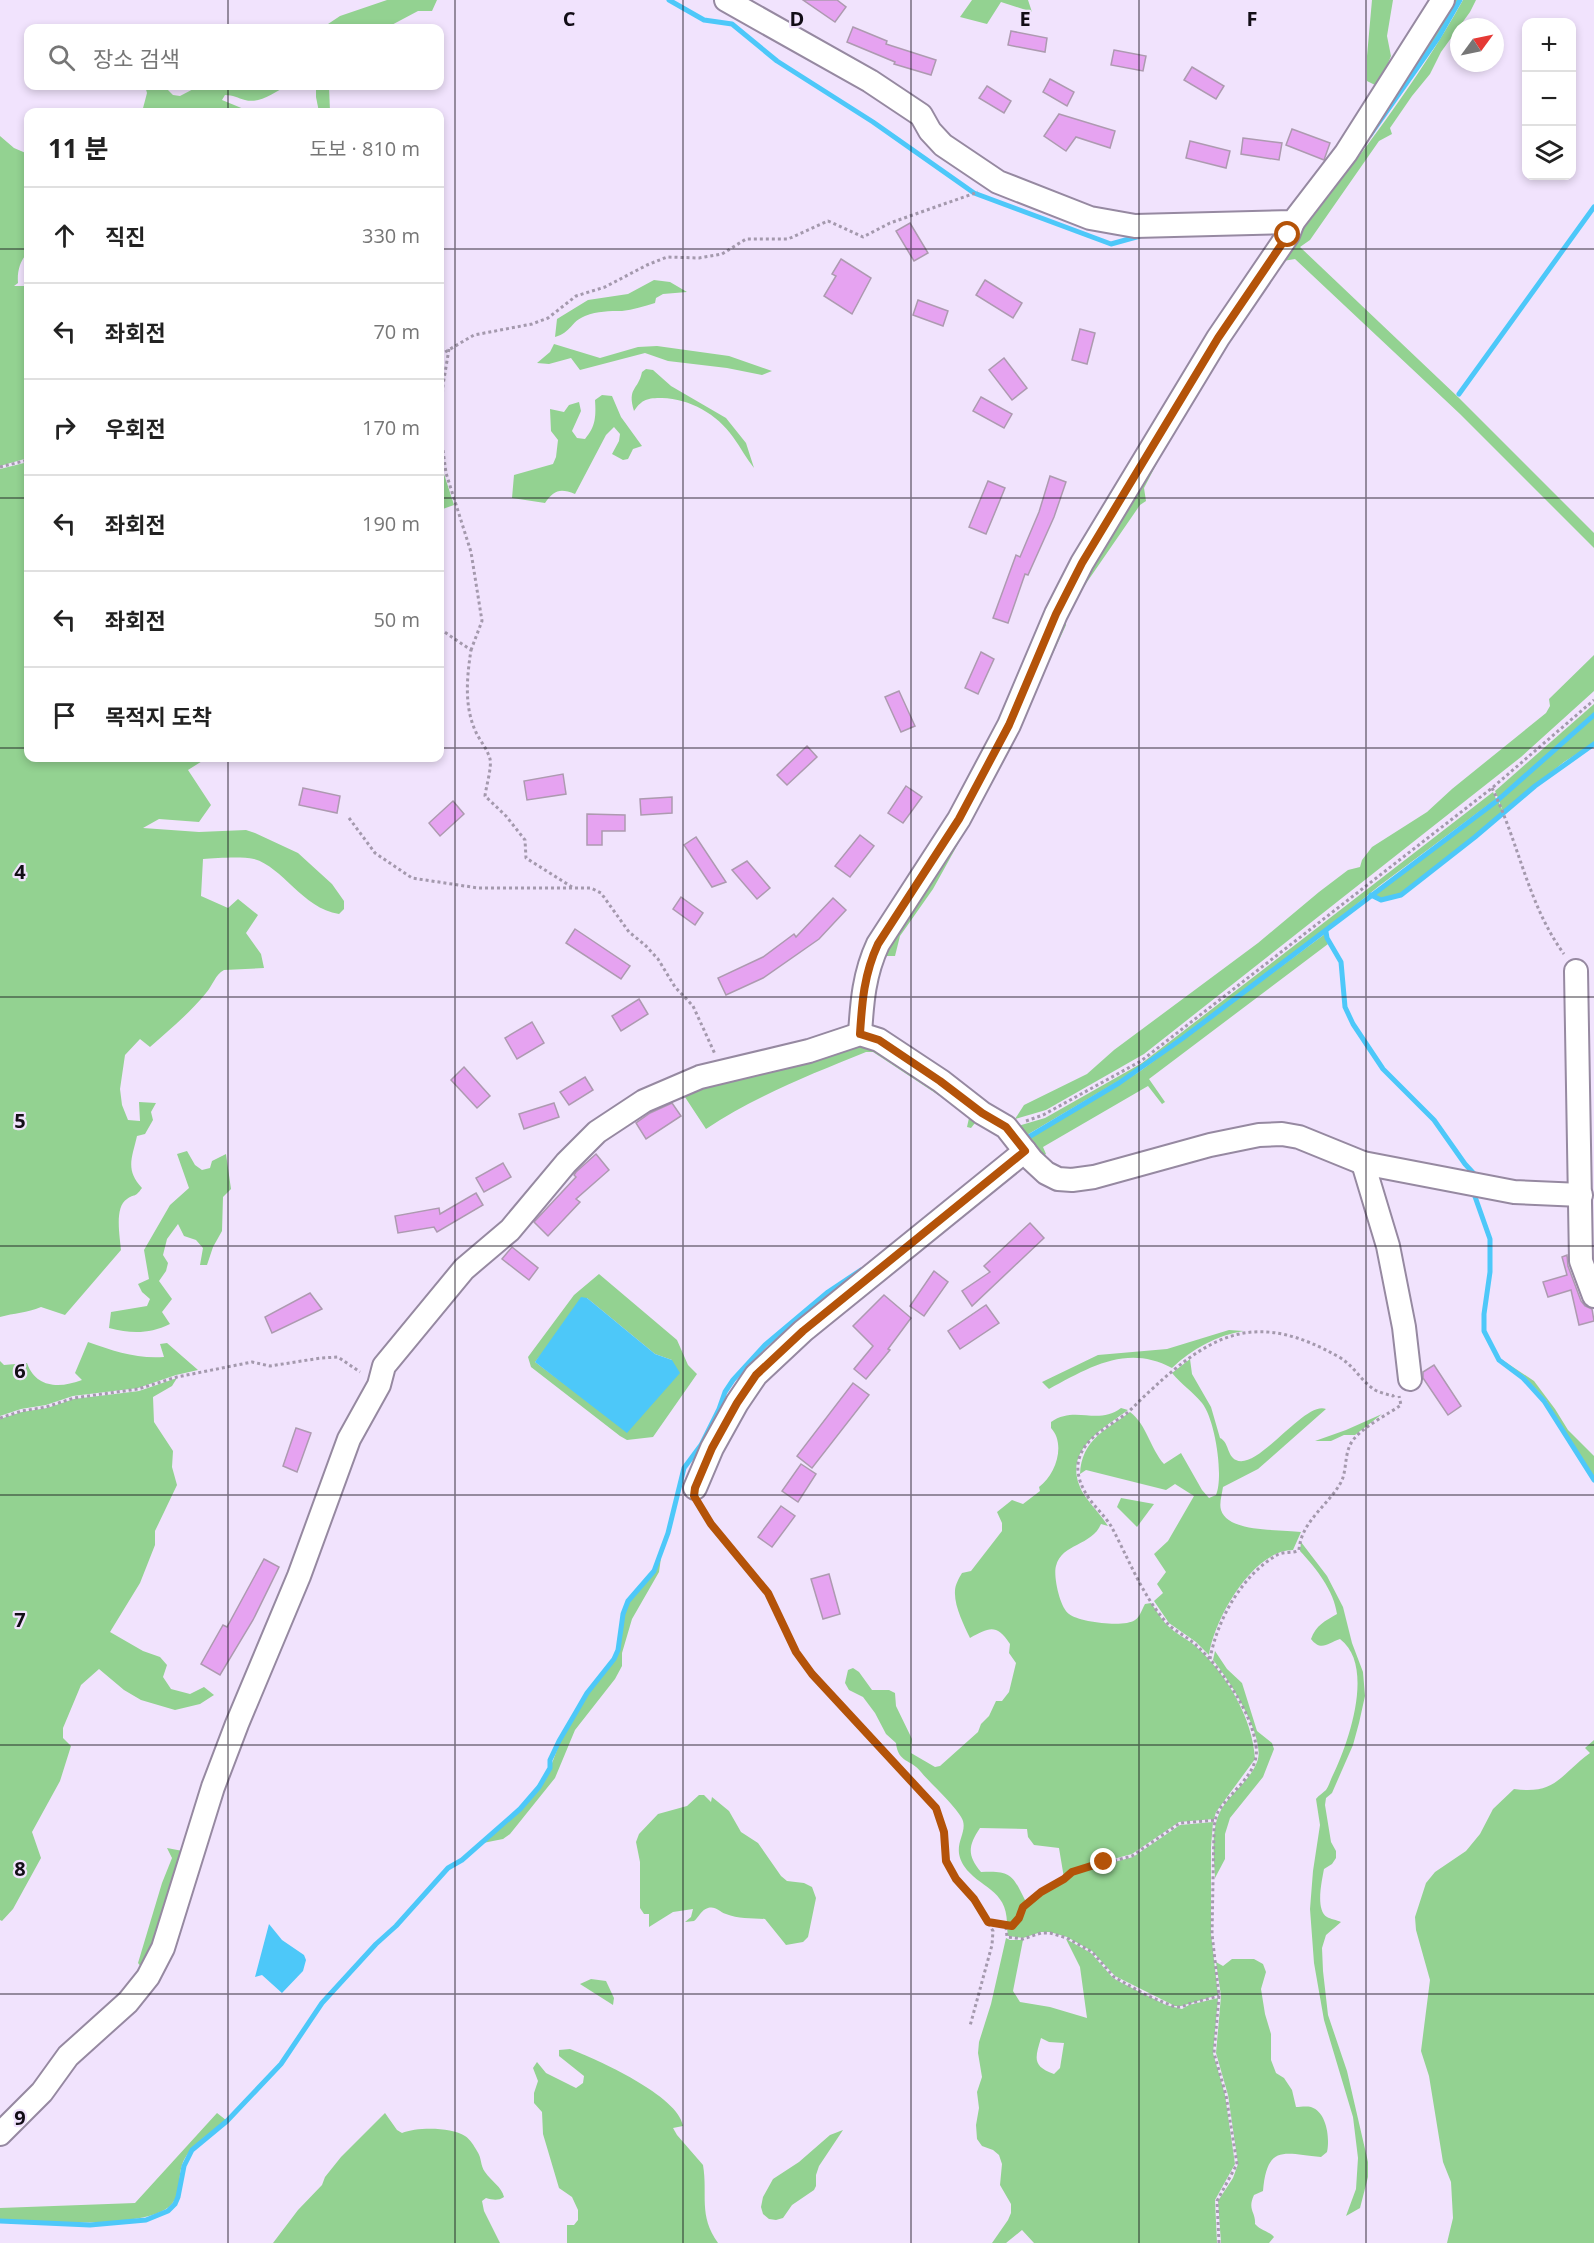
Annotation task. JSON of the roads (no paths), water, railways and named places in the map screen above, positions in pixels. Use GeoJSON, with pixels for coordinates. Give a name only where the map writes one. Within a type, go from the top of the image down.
{"type":"FeatureCollection","features":[{"type":"Feature","properties":{"kind":"street"},"geometry":{"type":"LineString","coordinates":[[726,0],[870,81],[921,115],[930,131],[943,145],[998,182],[1090,218],[1135,226],[1293,222]]}},
{"type":"Feature","properties":{"kind":"street"},"geometry":{"type":"LineString","coordinates":[[860,1034],[863,987],[874,953],[959,819],[1009,725],[1056,614],[1082,563],[1218,338],[1288,235],[1293,222],[1346,153],[1443,0]]}},
{"type":"Feature","properties":{"kind":"street"},"geometry":{"type":"LineString","coordinates":[[1576,971],[1581,1261],[1594,1296]]}},
{"type":"Feature","properties":{"kind":"street"},"geometry":{"type":"LineString","coordinates":[[0,2134],[42,2092],[68,2056],[128,2002],[148,1977],[163,1948],[213,1787],[300,1576],[349,1438],[379,1385],[384,1366],[464,1269],[510,1230],[566,1163],[597,1132],[644,1101],[700,1077],[809,1051],[860,1034],[879,1040],[940,1081],[982,1113],[1006,1127],[1046,1173],[1058,1179],[1094,1177],[1210,1145],[1259,1135],[1282,1134],[1299,1137],[1363,1163],[1514,1192],[1581,1195]]}},
{"type":"Feature","properties":{"kind":"street"},"geometry":{"type":"LineString","coordinates":[[695,1488],[712,1448],[737,1403],[756,1375],[803,1331],[1025,1151]]}},
{"type":"Feature","properties":{"kind":"street"},"geometry":{"type":"LineString","coordinates":[[1363,1163],[1388,1245],[1404,1327],[1410,1379]]}},
{"type":"Feature","properties":{"kind":"water"},"geometry":{"type":"Polygon","coordinates":[[[581,1297],[587,1298],[655,1354],[672,1360],[680,1373],[627,1433],[535,1362],[581,1297]]]}},
{"type":"Feature","properties":{"kind":"water"},"geometry":{"type":"Polygon","coordinates":[[[269,1924],[282,1940],[304,1955],[306,1960],[303,1971],[282,1993],[262,1975],[255,1977],[269,1924]]]}},
{"type":"Feature","properties":{"kind":"waterway"},"geometry":{"type":"LineString","coordinates":[[669,0],[704,20],[732,24],[777,61],[873,122],[974,193],[1111,244],[1140,236]]}},
{"type":"Feature","properties":{"kind":"waterway"},"geometry":{"type":"LineString","coordinates":[[1370,135],[1438,38],[1460,0]]}},
{"type":"Feature","properties":{"kind":"waterway"},"geometry":{"type":"LineString","coordinates":[[1459,394],[1594,207]]}},
{"type":"Feature","properties":{"kind":"waterway"},"geometry":{"type":"LineString","coordinates":[[1022,1141],[1119,1083],[1183,1038],[1498,800],[1594,715]]}},
{"type":"Feature","properties":{"kind":"waterway"},"geometry":{"type":"LineString","coordinates":[[1371,895],[1381,900],[1401,895],[1535,786],[1594,744]]}},
{"type":"Feature","properties":{"kind":"waterway"},"geometry":{"type":"LineString","coordinates":[[1326,932],[1341,962],[1345,1007],[1353,1024],[1383,1069],[1434,1120],[1477,1177]]}},
{"type":"Feature","properties":{"kind":"waterway"},"geometry":{"type":"LineString","coordinates":[[1473,1191],[1490,1239],[1490,1272],[1484,1331],[1499,1360],[1523,1378],[1544,1401],[1594,1480]]}},
{"type":"Feature","properties":{"kind":"waterway"},"geometry":{"type":"LineString","coordinates":[[0,2221],[90,2225],[146,2220],[168,2211],[175,2204],[184,2166],[192,2150],[227,2121],[281,2064],[322,2003],[448,1868],[462,1860],[520,1809],[539,1787],[550,1768],[550,1760],[559,1741],[587,1693],[614,1659],[618,1650],[623,1614],[628,1601],[654,1571],[668,1533],[684,1468],[701,1445],[725,1392],[765,1345],[828,1292],[861,1270]]}}]}
